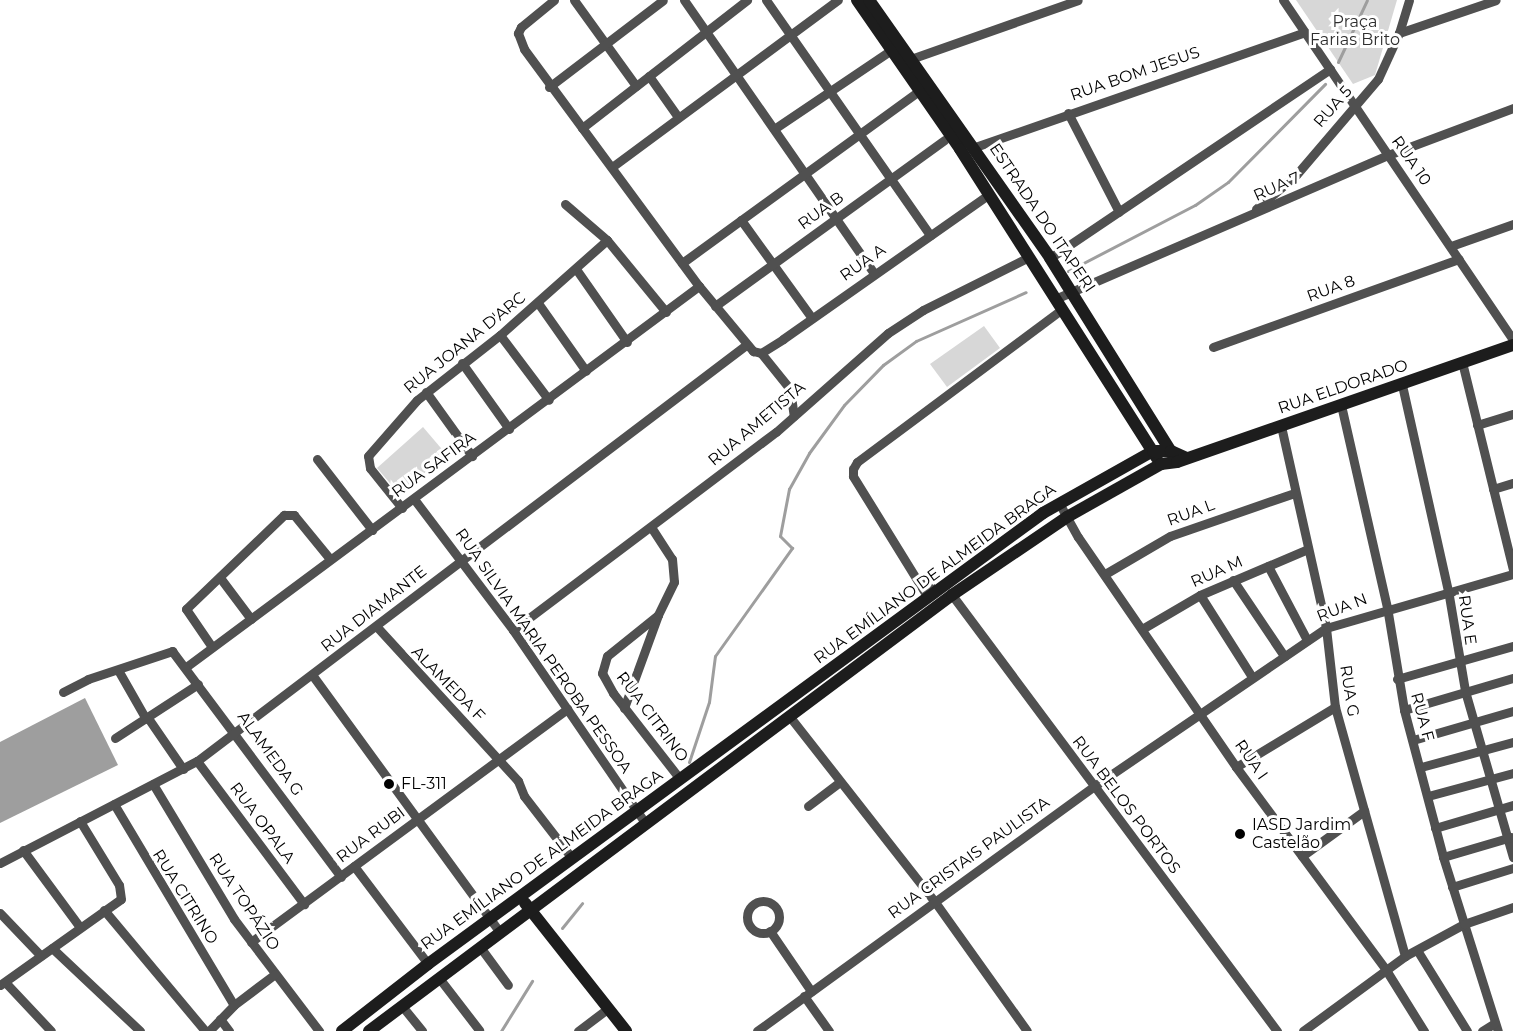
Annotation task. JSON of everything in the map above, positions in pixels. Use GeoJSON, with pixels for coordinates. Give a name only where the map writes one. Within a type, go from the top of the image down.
{"type":"FeatureCollection","features":[{"type":"Feature","properties":{"kind":"street"},"geometry":{"type":"LineString","coordinates":[[554,0],[518,33],[549,87],[612,167],[699,286],[753,350],[790,389],[794,416]]}},
{"type":"Feature","properties":{"kind":"street"},"geometry":{"type":"LineString","coordinates":[[574,0],[636,86]]}},
{"type":"Feature","properties":{"kind":"street"},"geometry":{"type":"LineString","coordinates":[[549,87],[663,0]]}},
{"type":"Feature","properties":{"kind":"street"},"geometry":{"type":"LineString","coordinates":[[684,0],[874,273]]}},
{"type":"Feature","properties":{"kind":"street"},"geometry":{"type":"LineString","coordinates":[[582,128],[747,0]]}},
{"type":"Feature","properties":{"kind":"street"},"geometry":{"type":"LineString","coordinates":[[766,0],[930,235]]}},
{"type":"Feature","properties":{"kind":"street"},"geometry":{"type":"LineString","coordinates":[[612,167],[735,73],[838,0]]}},
{"type":"Feature","properties":{"kind":"street","name":"ESTRADA DO ITAPERI"},"geometry":{"type":"LineString","coordinates":[[857,0],[891,50],[905,61],[975,147],[1179,457]]}},
{"type":"Feature","properties":{"kind":"street","name":"ESTRADA DO ITAPERI"},"geometry":{"type":"LineString","coordinates":[[869,0],[905,61],[919,91],[989,194],[1161,464]]}},
{"type":"Feature","properties":{"kind":"street"},"geometry":{"type":"LineString","coordinates":[[905,61],[1078,0]]}},
{"type":"Feature","properties":{"kind":"street","name":"RUA 10"},"geometry":{"type":"LineString","coordinates":[[1283,0],[1460,259],[1512,341]]}},
{"type":"Feature","properties":{"kind":"street","name":"RUA 5"},"geometry":{"type":"LineString","coordinates":[[1250,215],[1306,164],[1353,104],[1377,79],[1399,33],[1409,0]]}},
{"type":"Feature","properties":{"kind":"street"},"geometry":{"type":"LineString","coordinates":[[1399,33],[1496,0]]}},
{"type":"Feature","properties":{"kind":"street","name":"RUA BOM JESUS"},"geometry":{"type":"LineString","coordinates":[[975,147],[1305,32]]}},
{"type":"Feature","properties":{"kind":"street"},"geometry":{"type":"LineString","coordinates":[[774,129],[891,50]]}},
{"type":"Feature","properties":{"kind":"street"},"geometry":{"type":"LineString","coordinates":[[1050,258],[1330,69]]}},
{"type":"Feature","properties":{"kind":"street"},"geometry":{"type":"LineString","coordinates":[[649,76],[678,117]]}},
{"type":"Feature","properties":{"kind":"street"},"geometry":{"type":"LineString","coordinates":[[682,263],[919,91]]}},
{"type":"Feature","properties":{"kind":"street","name":"RUA 7"},"geometry":{"type":"LineString","coordinates":[[931,594],[853,476],[853,469],[857,462],[1072,292],[1388,154],[1513,108]]}},
{"type":"Feature","properties":{"kind":"street"},"geometry":{"type":"LineString","coordinates":[[1068,113],[1119,212]]}},
{"type":"Feature","properties":{"kind":"street","name":"RUA B"},"geometry":{"type":"LineString","coordinates":[[715,306],[944,140]]}},
{"type":"Feature","properties":{"kind":"street","name":"RUA A"},"geometry":{"type":"LineString","coordinates":[[753,350],[812,318],[989,194]]}},
{"type":"Feature","properties":{"kind":"street"},"geometry":{"type":"LineString","coordinates":[[565,204],[607,240],[666,312]]}},
{"type":"Feature","properties":{"kind":"street"},"geometry":{"type":"LineString","coordinates":[[741,220],[812,318]]}},
{"type":"Feature","properties":{"kind":"street"},"geometry":{"type":"LineString","coordinates":[[1451,246],[1513,224]]}},
{"type":"Feature","properties":{"kind":"street","name":"RUA JOANA D'ARC"},"geometry":{"type":"LineString","coordinates":[[402,508],[370,468],[368,456],[426,392],[500,335],[607,240]]}},
{"type":"Feature","properties":{"kind":"street","name":"RUA AMETISTA"},"geometry":{"type":"LineString","coordinates":[[513,630],[794,416],[888,333],[923,310],[1029,257]]}},
{"type":"Feature","properties":{"kind":"street","name":"RUA 8"},"geometry":{"type":"LineString","coordinates":[[1214,347],[1460,259]]}},
{"type":"Feature","properties":{"kind":"street"},"geometry":{"type":"LineString","coordinates":[[576,269],[627,342]]}},
{"type":"Feature","properties":{"kind":"street","name":"RUA SAFIRA"},"geometry":{"type":"LineString","coordinates":[[186,666],[549,400],[699,286]]}},
{"type":"Feature","properties":{"kind":"street"},"geometry":{"type":"LineString","coordinates":[[538,303],[586,371]]}},
{"type":"Feature","properties":{"kind":"street"},"geometry":{"type":"LineString","coordinates":[[500,335],[549,400]]}},
{"type":"Feature","properties":{"kind":"street","name":"RUA ELDORADO"},"geometry":{"type":"LineString","coordinates":[[1179,457],[1281,426],[1402,384],[1512,341]]}},
{"type":"Feature","properties":{"kind":"street","name":"RUA DIAMANTE"},"geometry":{"type":"LineString","coordinates":[[0,863],[197,761],[313,676],[461,559],[753,350]]}},
{"type":"Feature","properties":{"kind":"street"},"geometry":{"type":"LineString","coordinates":[[1462,362],[1513,572]]}},
{"type":"Feature","properties":{"kind":"street"},"geometry":{"type":"LineString","coordinates":[[462,363],[509,429]]}},
{"type":"Feature","properties":{"kind":"street","name":"RUA E"},"geometry":{"type":"LineString","coordinates":[[1402,384],[1448,590],[1458,663],[1498,809],[1510,837],[1513,857]]}},
{"type":"Feature","properties":{"kind":"street"},"geometry":{"type":"LineString","coordinates":[[426,392],[472,456]]}},
{"type":"Feature","properties":{"kind":"street","name":"RUA F"},"geometry":{"type":"LineString","coordinates":[[1341,405],[1387,607],[1397,679],[1404,710],[1443,857],[1496,1027]]}},
{"type":"Feature","properties":{"kind":"street"},"geometry":{"type":"LineString","coordinates":[[1477,425],[1513,414]]}},
{"type":"Feature","properties":{"kind":"street","name":"RUA G"},"geometry":{"type":"LineString","coordinates":[[1281,426],[1294,493],[1326,628],[1335,707],[1406,956]]}},
{"type":"Feature","properties":{"kind":"street"},"geometry":{"type":"LineString","coordinates":[[1153,451],[1179,457]]}},
{"type":"Feature","properties":{"kind":"street","name":"RUA EMÍLIANO DE ALMEIDA BRAGA"},"geometry":{"type":"LineString","coordinates":[[342,1031],[428,964],[931,594],[1059,503],[1153,451]]}},
{"type":"Feature","properties":{"kind":"street","name":"RUA EMÍLIANO DE ALMEIDA BRAGA"},"geometry":{"type":"LineString","coordinates":[[369,1031],[952,595],[1067,517],[1161,464],[1179,457]]}},
{"type":"Feature","properties":{"kind":"street"},"geometry":{"type":"LineString","coordinates":[[317,459],[372,530]]}},
{"type":"Feature","properties":{"kind":"street"},"geometry":{"type":"LineString","coordinates":[[1493,489],[1513,483]]}},
{"type":"Feature","properties":{"kind":"street","name":"RUA L"},"geometry":{"type":"LineString","coordinates":[[1105,574],[1170,536],[1294,493]]}},
{"type":"Feature","properties":{"kind":"street","name":"RUA SILVIA MARIA PEROBA PESSOA"},"geometry":{"type":"LineString","coordinates":[[414,499],[513,630],[645,823]]}},
{"type":"Feature","properties":{"kind":"street","name":"RUA I"},"geometry":{"type":"LineString","coordinates":[[1059,503],[1236,767],[1386,970],[1424,1031]]}},
{"type":"Feature","properties":{"kind":"street"},"geometry":{"type":"LineString","coordinates":[[212,647],[186,609],[221,579],[284,514],[294,515],[330,559]]}},
{"type":"Feature","properties":{"kind":"street","name":"RUA CITRINO"},"geometry":{"type":"LineString","coordinates":[[651,527],[672,560],[674,574],[658,615],[604,661],[604,679],[680,779]]}},
{"type":"Feature","properties":{"kind":"street","name":"RUA M"},"geometry":{"type":"LineString","coordinates":[[1142,629],[1200,595],[1308,549]]}},
{"type":"Feature","properties":{"kind":"street"},"geometry":{"type":"LineString","coordinates":[[1268,566],[1307,640]]}},
{"type":"Feature","properties":{"kind":"street","name":"RUA N"},"geometry":{"type":"LineString","coordinates":[[1200,712],[1326,628],[1387,607],[1513,572]]}},
{"type":"Feature","properties":{"kind":"street"},"geometry":{"type":"LineString","coordinates":[[925,578],[931,594]]}},
{"type":"Feature","properties":{"kind":"street"},"geometry":{"type":"LineString","coordinates":[[221,579],[251,619]]}},
{"type":"Feature","properties":{"kind":"street"},"geometry":{"type":"LineString","coordinates":[[1233,580],[1284,656]]}},
{"type":"Feature","properties":{"kind":"street","name":"RUA BELOS PORTOS"},"geometry":{"type":"LineString","coordinates":[[952,595],[1277,1031]]}},
{"type":"Feature","properties":{"kind":"street"},"geometry":{"type":"LineString","coordinates":[[1200,595],[1252,677]]}},
{"type":"Feature","properties":{"kind":"street"},"geometry":{"type":"LineString","coordinates":[[624,708],[658,615]]}},
{"type":"Feature","properties":{"kind":"street","name":"ALAMEDA F"},"geometry":{"type":"LineString","coordinates":[[377,627],[499,760],[572,858]]}},
{"type":"Feature","properties":{"kind":"street"},"geometry":{"type":"LineString","coordinates":[[1397,679],[1513,646]]}},
{"type":"Feature","properties":{"kind":"street","name":"ALAMEDA G"},"geometry":{"type":"LineString","coordinates":[[118,670],[172,651],[186,666],[340,877]]}},
{"type":"Feature","properties":{"kind":"street"},"geometry":{"type":"LineString","coordinates":[[63,692],[118,670],[147,718],[183,769]]}},
{"type":"Feature","properties":{"kind":"street"},"geometry":{"type":"LineString","coordinates":[[313,676],[500,932]]}},
{"type":"Feature","properties":{"kind":"street"},"geometry":{"type":"LineString","coordinates":[[1404,710],[1513,678]]}},
{"type":"Feature","properties":{"kind":"street"},"geometry":{"type":"LineString","coordinates":[[115,738],[198,684]]}},
{"type":"Feature","properties":{"kind":"street"},"geometry":{"type":"LineString","coordinates":[[1236,767],[1335,707]]}},
{"type":"Feature","properties":{"kind":"street","name":"RUA RUBI"},"geometry":{"type":"LineString","coordinates":[[251,942],[567,709]]}},
{"type":"Feature","properties":{"kind":"street"},"geometry":{"type":"LineString","coordinates":[[1413,740],[1513,711]]}},
{"type":"Feature","properties":{"kind":"street","name":"RUA CRISTAIS PAULISTA"},"geometry":{"type":"LineString","coordinates":[[756,1031],[1093,786],[1200,712]]}},
{"type":"Feature","properties":{"kind":"street"},"geometry":{"type":"LineString","coordinates":[[790,717],[935,902],[1027,1031]]}},
{"type":"Feature","properties":{"kind":"street"},"geometry":{"type":"LineString","coordinates":[[1420,767],[1513,742]]}},
{"type":"Feature","properties":{"kind":"street","name":"RUA OPALA"},"geometry":{"type":"LineString","coordinates":[[197,761],[304,903]]}},
{"type":"Feature","properties":{"kind":"street"},"geometry":{"type":"LineString","coordinates":[[1428,796],[1513,773]]}},
{"type":"Feature","properties":{"kind":"street"},"geometry":{"type":"LineString","coordinates":[[808,806],[840,782]]}},
{"type":"Feature","properties":{"kind":"street","name":"RUA TOPÁZIO"},"geometry":{"type":"LineString","coordinates":[[153,784],[251,942],[319,1031]]}},
{"type":"Feature","properties":{"kind":"street","name":"RUA CITRINO"},"geometry":{"type":"LineString","coordinates":[[114,804],[234,1005]]}},
{"type":"Feature","properties":{"kind":"street"},"geometry":{"type":"LineString","coordinates":[[1435,828],[1513,805]]}},
{"type":"Feature","properties":{"kind":"street"},"geometry":{"type":"LineString","coordinates":[[1302,856],[1364,811]]}},
{"type":"Feature","properties":{"kind":"street"},"geometry":{"type":"LineString","coordinates":[[51,1031],[2,984],[79,926],[121,899],[121,889],[80,821]]}},
{"type":"Feature","properties":{"kind":"street"},"geometry":{"type":"LineString","coordinates":[[1443,857],[1510,837]]}},
{"type":"Feature","properties":{"kind":"street"},"geometry":{"type":"LineString","coordinates":[[23,850],[79,926]]}},
{"type":"Feature","properties":{"kind":"street"},"geometry":{"type":"LineString","coordinates":[[354,866],[428,964]]}},
{"type":"Feature","properties":{"kind":"street"},"geometry":{"type":"LineString","coordinates":[[1452,886],[1513,868]]}},
{"type":"Feature","properties":{"kind":"street"},"geometry":{"type":"LineString","coordinates":[[521,897],[626,1031]]}},
{"type":"Feature","properties":{"kind":"street"},"geometry":{"type":"LineString","coordinates":[[1303,1031],[1406,956],[1464,924],[1513,907]]}},
{"type":"Feature","properties":{"kind":"street"},"geometry":{"type":"LineString","coordinates":[[104,910],[204,1031]]}},
{"type":"Feature","properties":{"kind":"street"},"geometry":{"type":"LineString","coordinates":[[0,913],[40,956]]}},
{"type":"Feature","properties":{"kind":"street"},"geometry":{"type":"LineString","coordinates":[[770,932],[829,1031]]}},
{"type":"Feature","properties":{"kind":"street"},"geometry":{"type":"LineString","coordinates":[[480,947],[508,985]]}},
{"type":"Feature","properties":{"kind":"street"},"geometry":{"type":"LineString","coordinates":[[52,948],[140,1031]]}},
{"type":"Feature","properties":{"kind":"street"},"geometry":{"type":"LineString","coordinates":[[1417,950],[1467,1031]]}},
{"type":"Feature","properties":{"kind":"street"},"geometry":{"type":"LineString","coordinates":[[209,1031],[234,1005],[275,974]]}},
{"type":"Feature","properties":{"kind":"street"},"geometry":{"type":"LineString","coordinates":[[439,978],[479,1030]]}},
{"type":"Feature","properties":{"kind":"street"},"geometry":{"type":"LineString","coordinates":[[402,1006],[422,1031]]}},
{"type":"Feature","properties":{"kind":"street"},"geometry":{"type":"LineString","coordinates":[[578,1031],[608,1008]]}},
{"type":"Feature","properties":{"kind":"street"},"geometry":{"type":"LineString","coordinates":[[220,1019],[229,1031]]}},
{"type":"Feature","properties":{"kind":"street"},"geometry":{"type":"LineString","coordinates":[[1482,1031],[1496,1027]]}},
{"type":"Feature","properties":{"kind":"green space","name":"Praça Farias Brito"},"geometry":{"type":"Polygon","coordinates":[[[1296,0],[1397,0],[1375,75],[1353,84],[1296,0]]]}},
{"type":"Feature","properties":{"kind":"green space"},"geometry":{"type":"Polygon","coordinates":[[[984,326],[1000,348],[947,387],[930,364],[984,326]]]}},
{"type":"Feature","properties":{"kind":"green space"},"geometry":{"type":"Polygon","coordinates":[[[423,427],[446,454],[400,495],[377,468],[423,427]]]}},
{"type":"Feature","properties":{"kind":"shaded area"},"geometry":{"type":"Polygon","coordinates":[[[85,698],[118,765],[0,823],[0,742],[85,698]]]}},
{"type":"Feature","properties":{"kind":"waterway"},"geometry":{"type":"LineString","coordinates":[[1338,62],[1367,0]]}},
{"type":"Feature","properties":{"kind":"waterway"},"geometry":{"type":"LineString","coordinates":[[1068,271],[1195,205],[1228,182],[1325,84]]}},
{"type":"Feature","properties":{"kind":"waterway"},"geometry":{"type":"LineString","coordinates":[[689,762],[709,702],[715,656],[792,548],[780,536],[789,489],[809,453],[844,405],[883,365],[916,341],[1026,292]]}},
{"type":"Feature","properties":{"kind":"waterway"},"geometry":{"type":"LineString","coordinates":[[562,928],[582,903]]}},
{"type":"Feature","properties":{"kind":"waterway"},"geometry":{"type":"LineString","coordinates":[[501,1031],[532,981]]}},
{"type":"Feature","properties":{"kind":"place","name":"FL-311"},"geometry":{"type":"Point","coordinates":[389,784]}},
{"type":"Feature","properties":{"kind":"place","name":"IASD Jardim Castelão"},"geometry":{"type":"Point","coordinates":[1240,834]}}]}
